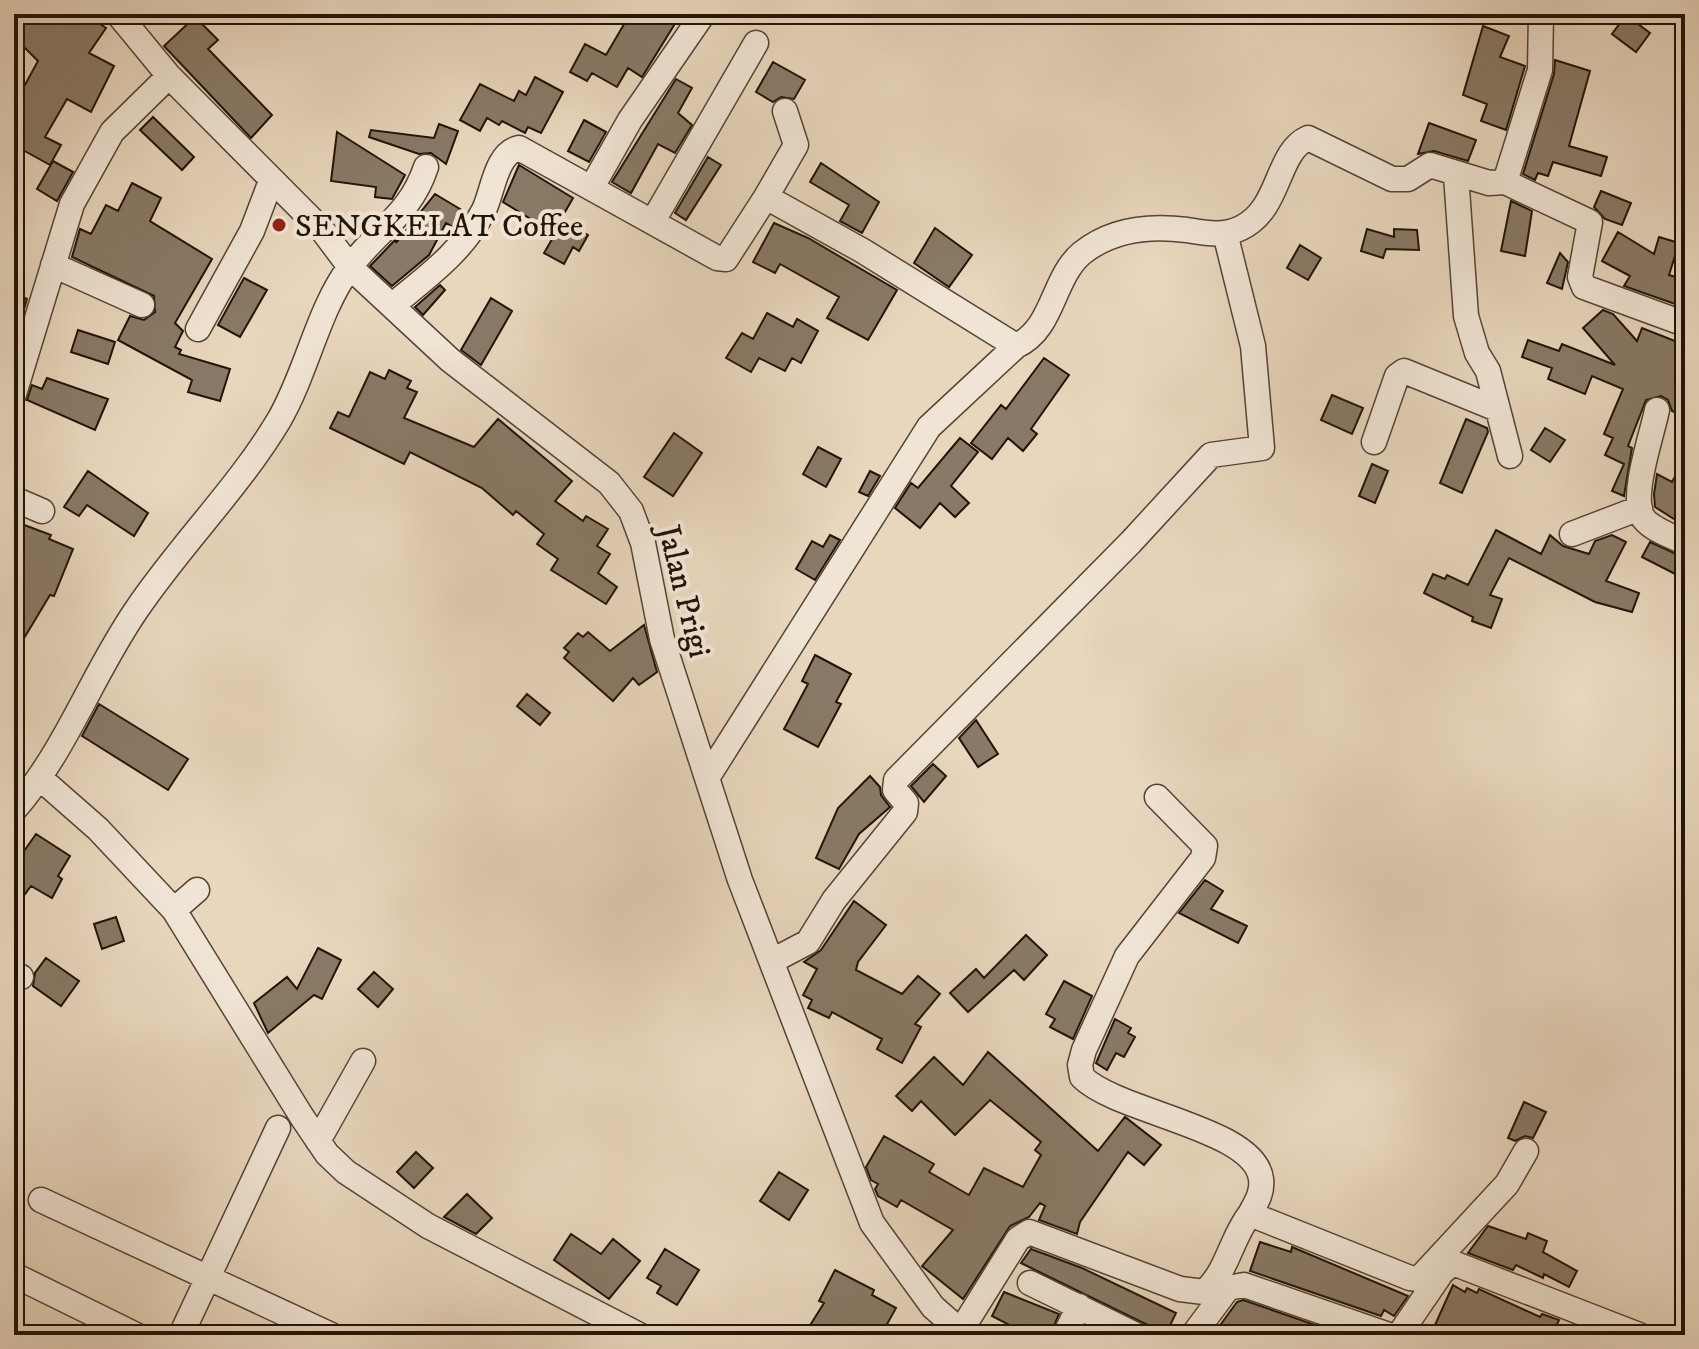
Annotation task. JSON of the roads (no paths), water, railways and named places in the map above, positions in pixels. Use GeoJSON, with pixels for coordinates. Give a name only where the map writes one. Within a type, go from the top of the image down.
{"type":"FeatureCollection","features":[{"type":"Feature","properties":{"kind":"street","name":"Jalan Prigi"},"geometry":{"type":"LineString","coordinates":[[118,14],[169,76],[323,231],[350,267],[394,304],[450,360],[609,483],[631,511],[649,567],[662,639],[740,880],[872,1223],[911,1281],[962,1334]]}},
{"type":"Feature","properties":{"kind":"street"},"geometry":{"type":"LineString","coordinates":[[592,187],[630,120],[703,14]]}},
{"type":"Feature","properties":{"kind":"street"},"geometry":{"type":"LineString","coordinates":[[1505,182],[1540,70],[1541,14]]}},
{"type":"Feature","properties":{"kind":"street"},"geometry":{"type":"LineString","coordinates":[[653,221],[756,43]]}},
{"type":"Feature","properties":{"kind":"street"},"geometry":{"type":"LineString","coordinates":[[14,394],[72,204],[112,132],[169,76]]}},
{"type":"Feature","properties":{"kind":"street"},"geometry":{"type":"LineString","coordinates":[[394,304],[463,243],[485,207],[503,159],[510,150],[530,151],[717,258],[726,259],[796,145],[785,111]]}},
{"type":"Feature","properties":{"kind":"street"},"geometry":{"type":"LineString","coordinates":[[707,778],[929,427],[1016,346],[1029,341],[1074,262],[1113,236],[1143,228],[1225,233],[1238,230],[1263,213],[1294,149],[1308,138],[1392,179],[1408,179],[1430,165],[1489,183],[1505,182],[1590,222],[1580,277],[1584,287],[1685,324]]}},
{"type":"Feature","properties":{"kind":"street"},"geometry":{"type":"LineString","coordinates":[[14,810],[41,779],[77,708],[135,612],[279,420],[312,351],[325,312],[350,267],[405,209],[426,167]]}},
{"type":"Feature","properties":{"kind":"street"},"geometry":{"type":"LineString","coordinates":[[1456,175],[1466,316],[1477,353],[1488,371],[1510,456]]}},
{"type":"Feature","properties":{"kind":"street"},"geometry":{"type":"LineString","coordinates":[[198,329],[252,231],[271,181]]}},
{"type":"Feature","properties":{"kind":"street"},"geometry":{"type":"LineString","coordinates":[[766,197],[863,251],[1016,346]]}},
{"type":"Feature","properties":{"kind":"street"},"geometry":{"type":"LineString","coordinates":[[772,961],[808,942],[834,900],[905,812],[906,803],[895,790],[896,780],[1131,542],[1211,455],[1262,448],[1253,346],[1225,233]]}},
{"type":"Feature","properties":{"kind":"street"},"geometry":{"type":"LineString","coordinates":[[53,265],[142,305]]}},
{"type":"Feature","properties":{"kind":"street"},"geometry":{"type":"LineString","coordinates":[[1374,442],[1397,376],[1404,371],[1497,409]]}},
{"type":"Feature","properties":{"kind":"street"},"geometry":{"type":"LineString","coordinates":[[1657,410],[1640,487],[1640,508],[1648,522],[1685,543]]}},
{"type":"Feature","properties":{"kind":"street"},"geometry":{"type":"LineString","coordinates":[[14,499],[42,511]]}},
{"type":"Feature","properties":{"kind":"street"},"geometry":{"type":"LineString","coordinates":[[1572,534],[1640,508]]}},
{"type":"Feature","properties":{"kind":"street"},"geometry":{"type":"LineString","coordinates":[[41,779],[98,829],[174,910],[318,1141],[346,1172],[428,1226],[639,1335]]}},
{"type":"Feature","properties":{"kind":"street"},"geometry":{"type":"LineString","coordinates":[[962,1334],[1024,1234],[1037,1232],[1180,1289],[1204,1292],[1215,1283],[1231,1243],[1262,1190],[1256,1162],[1245,1152],[1207,1133],[1108,1095],[1082,1077],[1080,1065],[1084,1050],[1127,956],[1203,858],[1205,846],[1197,835],[1157,797]]}},
{"type":"Feature","properties":{"kind":"street"},"geometry":{"type":"LineString","coordinates":[[174,910],[197,890]]}},
{"type":"Feature","properties":{"kind":"street"},"geometry":{"type":"LineString","coordinates":[[318,1141],[363,1061]]}},
{"type":"Feature","properties":{"kind":"street"},"geometry":{"type":"LineString","coordinates":[[181,1335],[278,1128]]}},
{"type":"Feature","properties":{"kind":"street"},"geometry":{"type":"LineString","coordinates":[[1250,1214],[1419,1279],[1507,1184],[1526,1151]]}},
{"type":"Feature","properties":{"kind":"street"},"geometry":{"type":"LineString","coordinates":[[41,1200],[331,1335]]}},
{"type":"Feature","properties":{"kind":"street"},"geometry":{"type":"LineString","coordinates":[[1399,1335],[1442,1272],[1453,1263],[1639,1335]]}},
{"type":"Feature","properties":{"kind":"street"},"geometry":{"type":"LineString","coordinates":[[14,1275],[136,1335]]}},
{"type":"Feature","properties":{"kind":"street"},"geometry":{"type":"LineString","coordinates":[[1030,1283],[1136,1335]]}},
{"type":"Feature","properties":{"kind":"street"},"geometry":{"type":"LineString","coordinates":[[1193,1335],[1228,1288],[1244,1285],[1389,1335]]}},
{"type":"Feature","properties":{"kind":"street"},"geometry":{"type":"LineString","coordinates":[[1065,1335],[1079,1306]]}},
{"type":"Feature","properties":{"kind":"place","name":"SENGKELAT Coffee"},"geometry":{"type":"Point","coordinates":[279,225]}}]}
